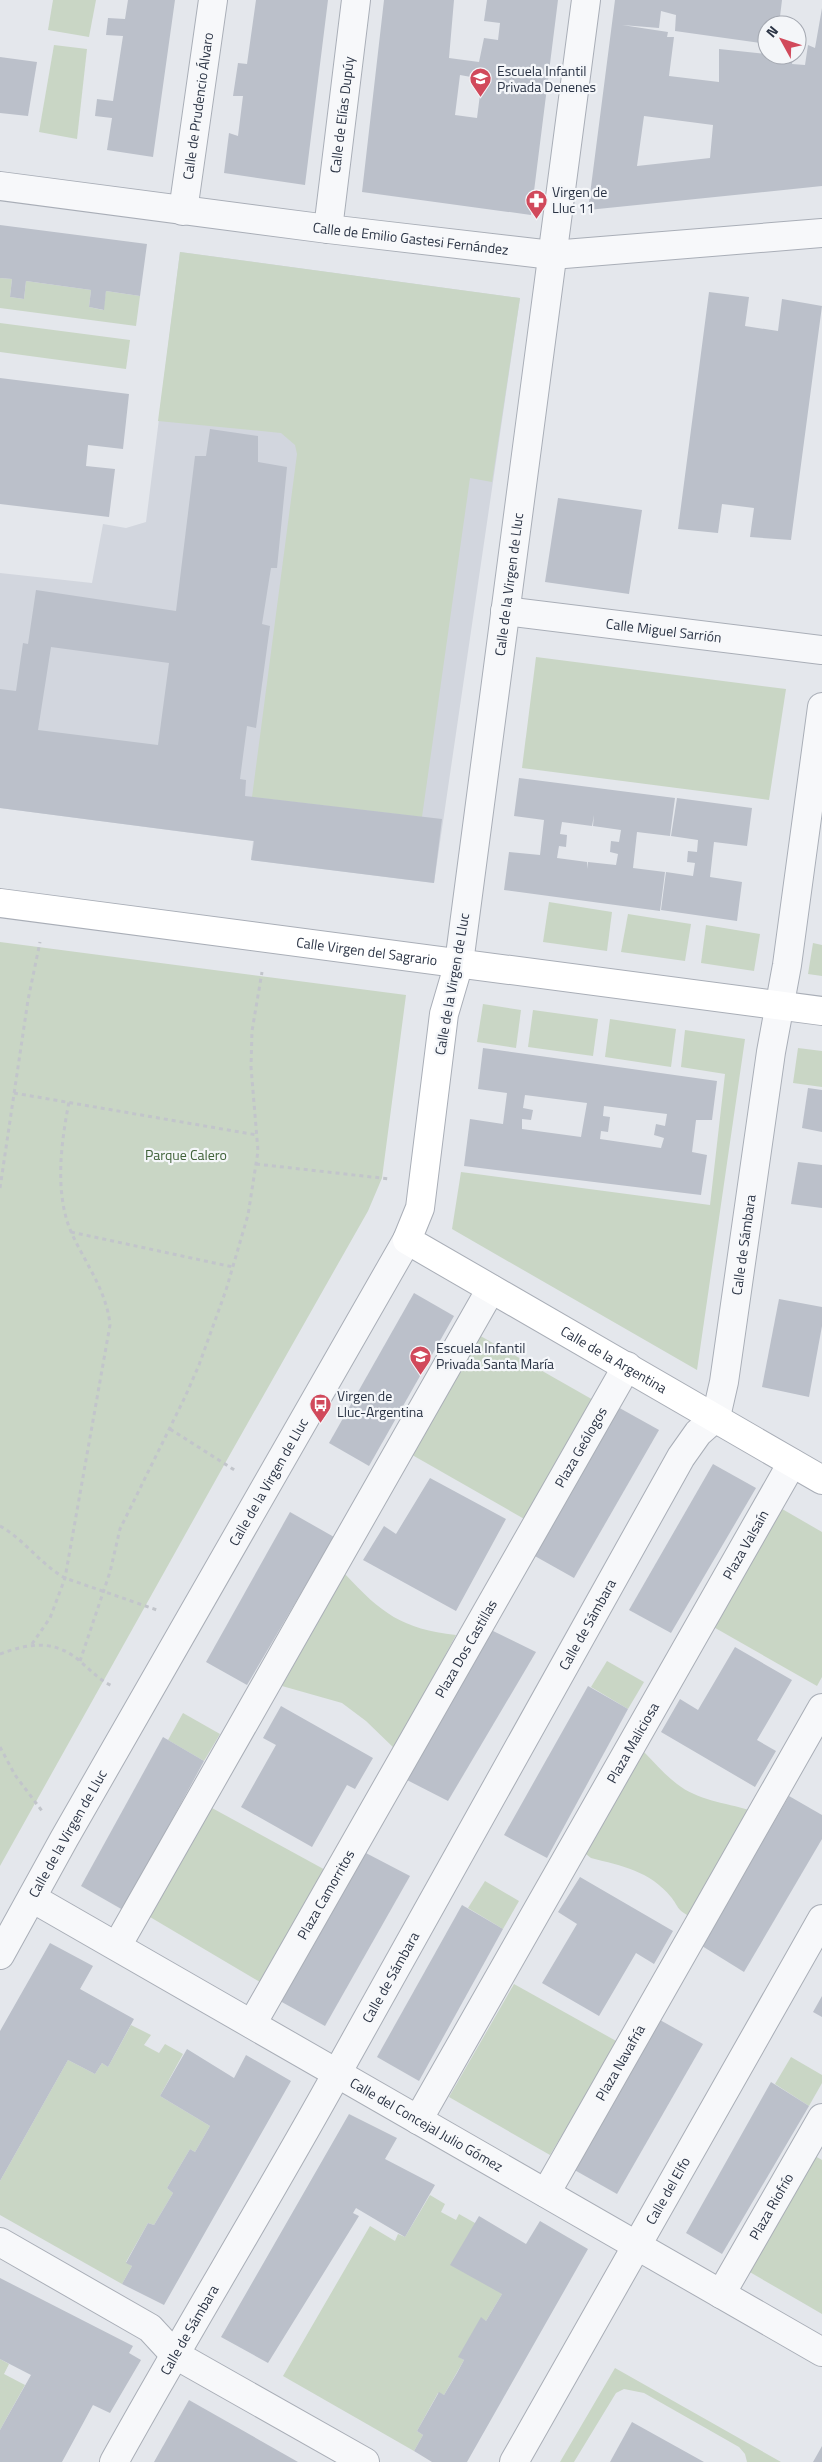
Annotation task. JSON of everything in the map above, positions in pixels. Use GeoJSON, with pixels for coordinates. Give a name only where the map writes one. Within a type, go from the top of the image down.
{"type":"FeatureCollection","features":[{"type":"Feature","properties":{"kind":"street","name":"Calle de Prudencio Álvaro"},"geometry":{"type":"LineString","coordinates":[[183,211],[212,0]]}},
{"type":"Feature","properties":{"kind":"street","name":"Calle de Elías Dupúy"},"geometry":{"type":"LineString","coordinates":[[328,229],[356,0]]}},
{"type":"Feature","properties":{"kind":"street","name":"Calle de la Virgen de Lluc"},"geometry":{"type":"LineString","coordinates":[[0,1955],[64,1839],[406,1240],[420,1208],[444,1014],[459,963],[586,0]]}},
{"type":"Feature","properties":{"kind":"street","name":"Calle de Emilio Gastesi Fernández"},"geometry":{"type":"LineString","coordinates":[[0,186],[183,211],[552,255],[822,233]]}},
{"type":"Feature","properties":{"kind":"street","name":"Calle Miguel Sarrión"},"geometry":{"type":"LineString","coordinates":[[505,611],[822,650]]}},
{"type":"Feature","properties":{"kind":"street","name":"Calle de Sámbara"},"geometry":{"type":"LineString","coordinates":[[114,2462],[174,2354],[213,2291],[337,2073],[681,1457],[698,1433],[716,1418],[724,1382],[771,1052],[781,1005],[822,707]]}},
{"type":"Feature","properties":{"kind":"street","name":"Calle Virgen del Sagrario"},"geometry":{"type":"LineString","coordinates":[[0,903],[822,1011]]}},
{"type":"Feature","properties":{"kind":"street","name":"Calle de la Argentina"},"geometry":{"type":"LineString","coordinates":[[406,1240],[822,1480]]}},
{"type":"Feature","properties":{"kind":"street"},"geometry":{"type":"LineString","coordinates":[[117,1946],[491,1289]]}},
{"type":"Feature","properties":{"kind":"street","name":"Plaza Geólogos"},"geometry":{"type":"LineString","coordinates":[[533,1529],[627,1366]]}},
{"type":"Feature","properties":{"kind":"street","name":"Plaza Valsaín"},"geometry":{"type":"LineString","coordinates":[[700,1626],[792,1463]]}},
{"type":"Feature","properties":{"kind":"street","name":"Plaza Dos Castillas"},"geometry":{"type":"LineString","coordinates":[[399,1766],[533,1529]]}},
{"type":"Feature","properties":{"kind":"street","name":"Plaza Maliciosa"},"geometry":{"type":"LineString","coordinates":[[418,2120],[700,1626]]}},
{"type":"Feature","properties":{"kind":"street","name":"Plaza Navafría"},"geometry":{"type":"LineString","coordinates":[[546,2193],[822,1708]]}},
{"type":"Feature","properties":{"kind":"street","name":"Plaza Camorritos"},"geometry":{"type":"LineString","coordinates":[[252,2024],[399,1766]]}},
{"type":"Feature","properties":{"kind":"street","name":"Calle del Concejal Julio Gómez"},"geometry":{"type":"LineString","coordinates":[[32,1898],[822,2352]]}},
{"type":"Feature","properties":{"kind":"street","name":"Calle del Elfo"},"geometry":{"type":"LineString","coordinates":[[514,2462],[822,1919]]}},
{"type":"Feature","properties":{"kind":"street","name":"Plaza Riofrío"},"geometry":{"type":"LineString","coordinates":[[721,2294],[822,2118]]}},
{"type":"Feature","properties":{"kind":"street"},"geometry":{"type":"LineString","coordinates":[[0,2242],[150,2328],[174,2354],[365,2462]]}},
{"type":"Feature","properties":{"kind":"path"},"geometry":{"type":"LineString","coordinates":[[0,1188],[28,1000],[48,910]]}},
{"type":"Feature","properties":{"kind":"path"},"geometry":{"type":"LineString","coordinates":[[80,1661],[104,1591],[120,1529],[199,1365],[233,1267],[248,1215],[256,1164],[257,1135],[251,1067],[252,1031],[268,939]]}},
{"type":"Feature","properties":{"kind":"path"},"geometry":{"type":"LineString","coordinates":[[14,1093],[257,1135]]}},
{"type":"Feature","properties":{"kind":"path"},"geometry":{"type":"LineString","coordinates":[[32,1644],[50,1618],[65,1578],[110,1325],[108,1310],[99,1285],[71,1232],[63,1206],[64,1130],[69,1102]]}},
{"type":"Feature","properties":{"kind":"path"},"geometry":{"type":"LineString","coordinates":[[256,1164],[423,1183]]}},
{"type":"Feature","properties":{"kind":"path"},"geometry":{"type":"LineString","coordinates":[[71,1232],[233,1267]]}},
{"type":"Feature","properties":{"kind":"path"},"geometry":{"type":"LineString","coordinates":[[170,1428],[202,1451],[265,1488]]}},
{"type":"Feature","properties":{"kind":"path"},"geometry":{"type":"LineString","coordinates":[[0,1526],[30,1548],[54,1572],[65,1578],[188,1622]]}},
{"type":"Feature","properties":{"kind":"path"},"geometry":{"type":"LineString","coordinates":[[0,1654],[32,1644],[44,1644],[64,1651],[80,1661],[103,1682],[143,1702]]}},
{"type":"Feature","properties":{"kind":"path"},"geometry":{"type":"LineString","coordinates":[[0,1747],[15,1775],[64,1839]]}},
{"type":"Feature","properties":{"kind":"shaded area"},"geometry":{"type":"Polygon","coordinates":[[[180,252],[520,298],[434,883],[251,860],[253,841],[0,808],[0,573],[92,583],[103,524],[126,528],[146,522],[180,252]]]}},
{"type":"Feature","properties":{"kind":"green space"},"geometry":{"type":"Polygon","coordinates":[[[53,0],[96,0],[89,37],[48,30],[53,0]]]}},
{"type":"Feature","properties":{"kind":"green space"},"geometry":{"type":"Polygon","coordinates":[[[54,45],[87,49],[77,139],[39,132],[54,45]]]}},
{"type":"Feature","properties":{"kind":"green space"},"geometry":{"type":"Polygon","coordinates":[[[180,252],[520,298],[492,482],[470,478],[422,817],[252,797],[297,454],[295,445],[281,433],[158,421],[180,252]]]}},
{"type":"Feature","properties":{"kind":"green space"},"geometry":{"type":"Polygon","coordinates":[[[0,278],[12,279],[10,297],[24,299],[26,281],[91,290],[89,307],[103,310],[106,291],[140,296],[136,326],[0,308],[0,278]]]}},
{"type":"Feature","properties":{"kind":"green space"},"geometry":{"type":"Polygon","coordinates":[[[0,323],[130,340],[126,369],[0,352],[0,323]]]}},
{"type":"Feature","properties":{"kind":"green space"},"geometry":{"type":"Polygon","coordinates":[[[536,657],[786,689],[769,800],[522,768],[536,657]]]}},
{"type":"Feature","properties":{"kind":"green space"},"geometry":{"type":"Polygon","coordinates":[[[549,902],[612,912],[607,951],[543,942],[549,902]]]}},
{"type":"Feature","properties":{"kind":"green space"},"geometry":{"type":"Polygon","coordinates":[[[628,914],[691,924],[685,961],[621,952],[628,914]]]}},
{"type":"Feature","properties":{"kind":"green space"},"geometry":{"type":"Polygon","coordinates":[[[706,925],[760,934],[754,971],[701,963],[706,925]]]}},
{"type":"Feature","properties":{"kind":"green space","name":"Parque Calero"},"geometry":{"type":"Polygon","coordinates":[[[0,942],[406,995],[382,1178],[368,1211],[0,1866],[0,942]]]}},
{"type":"Feature","properties":{"kind":"green space"},"geometry":{"type":"Polygon","coordinates":[[[813,943],[822,945],[822,976],[808,974],[813,943]]]}},
{"type":"Feature","properties":{"kind":"green space"},"geometry":{"type":"Polygon","coordinates":[[[483,1004],[521,1010],[516,1048],[477,1042],[483,1004]]]}},
{"type":"Feature","properties":{"kind":"green space"},"geometry":{"type":"Polygon","coordinates":[[[533,1010],[598,1019],[593,1056],[528,1047],[533,1010]]]}},
{"type":"Feature","properties":{"kind":"green space"},"geometry":{"type":"Polygon","coordinates":[[[610,1019],[676,1029],[671,1067],[605,1057],[610,1019]]]}},
{"type":"Feature","properties":{"kind":"green space"},"geometry":{"type":"Polygon","coordinates":[[[685,1030],[745,1039],[697,1370],[452,1229],[461,1172],[710,1205],[725,1074],[681,1067],[685,1030]]]}},
{"type":"Feature","properties":{"kind":"green space"},"geometry":{"type":"Polygon","coordinates":[[[798,1048],[822,1051],[822,1087],[793,1083],[798,1048]]]}},
{"type":"Feature","properties":{"kind":"green space"},"geometry":{"type":"Polygon","coordinates":[[[477,1334],[595,1401],[526,1520],[407,1452],[477,1334]]]}},
{"type":"Feature","properties":{"kind":"green space"},"geometry":{"type":"Polygon","coordinates":[[[777,1506],[822,1532],[822,1677],[817,1686],[710,1625],[777,1506]]]}},
{"type":"Feature","properties":{"kind":"green space"},"geometry":{"type":"Polygon","coordinates":[[[345,1574],[370,1599],[394,1617],[421,1628],[456,1635],[395,1749],[366,1721],[342,1703],[282,1686],[345,1574]]]}},
{"type":"Feature","properties":{"kind":"green space"},"geometry":{"type":"Polygon","coordinates":[[[607,1661],[644,1682],[628,1709],[591,1687],[607,1661]]]}},
{"type":"Feature","properties":{"kind":"green space"},"geometry":{"type":"Polygon","coordinates":[[[183,1713],[220,1734],[204,1761],[168,1740],[183,1713]]]}},
{"type":"Feature","properties":{"kind":"green space"},"geometry":{"type":"Polygon","coordinates":[[[644,1752],[668,1777],[693,1794],[749,1810],[689,1916],[680,1910],[663,1888],[645,1875],[591,1858],[586,1854],[644,1752]]]}},
{"type":"Feature","properties":{"kind":"green space"},"geometry":{"type":"Polygon","coordinates":[[[212,1808],[329,1872],[265,1985],[150,1917],[212,1808]]]}},
{"type":"Feature","properties":{"kind":"green space"},"geometry":{"type":"Polygon","coordinates":[[[485,1881],[519,1901],[503,1929],[468,1908],[485,1881]]]}},
{"type":"Feature","properties":{"kind":"green space"},"geometry":{"type":"Polygon","coordinates":[[[514,1984],[618,2042],[550,2155],[449,2097],[514,1984]]]}},
{"type":"Feature","properties":{"kind":"green space"},"geometry":{"type":"Polygon","coordinates":[[[131,2025],[151,2035],[144,2045],[159,2053],[165,2044],[183,2054],[160,2096],[210,2126],[195,2152],[190,2149],[167,2188],[173,2193],[154,2225],[148,2223],[126,2262],[132,2266],[122,2284],[0,2215],[0,2181],[68,2060],[95,2074],[102,2063],[108,2067],[131,2025]]]}},
{"type":"Feature","properties":{"kind":"green space"},"geometry":{"type":"Polygon","coordinates":[[[791,2057],[822,2075],[822,2083],[809,2106],[775,2084],[791,2057]]]}},
{"type":"Feature","properties":{"kind":"green space"},"geometry":{"type":"Polygon","coordinates":[[[815,2156],[822,2160],[822,2314],[748,2271],[815,2156]]]}},
{"type":"Feature","properties":{"kind":"green space"},"geometry":{"type":"Polygon","coordinates":[[[430,2195],[445,2204],[441,2212],[456,2220],[459,2214],[475,2223],[502,2294],[486,2321],[481,2318],[459,2357],[464,2360],[444,2395],[438,2393],[417,2431],[423,2435],[414,2451],[283,2376],[370,2226],[395,2241],[398,2234],[405,2237],[430,2195]]]}},
{"type":"Feature","properties":{"kind":"green space"},"geometry":{"type":"Polygon","coordinates":[[[0,2359],[9,2364],[4,2374],[25,2385],[0,2430],[0,2359]]]}},
{"type":"Feature","properties":{"kind":"green space"},"geometry":{"type":"Polygon","coordinates":[[[615,2368],[781,2462],[747,2462],[745,2454],[739,2447],[644,2393],[624,2389],[616,2393],[574,2462],[560,2462],[615,2368]]]}},
{"type":"Feature","properties":{"kind":"building"},"geometry":{"type":"Polygon","coordinates":[[[128,0],[175,0],[153,157],[107,150],[112,118],[95,116],[97,99],[113,101],[123,36],[106,35],[108,18],[125,19],[128,0]]]}},
{"type":"Feature","properties":{"kind":"building"},"geometry":{"type":"Polygon","coordinates":[[[256,0],[328,0],[305,185],[224,173],[229,133],[238,136],[243,96],[233,96],[238,63],[247,64],[256,0]]]}},
{"type":"Feature","properties":{"kind":"building"},"geometry":{"type":"Polygon","coordinates":[[[384,0],[454,0],[449,58],[479,62],[484,38],[498,40],[500,23],[484,21],[487,0],[558,0],[531,215],[362,192],[384,0]],[[460,75],[455,115],[477,118],[482,79],[460,75]]]}},
{"type":"Feature","properties":{"kind":"building"},"geometry":{"type":"Polygon","coordinates":[[[615,0],[782,0],[780,15],[757,15],[757,43],[675,31],[676,15],[661,11],[659,28],[622,25],[668,32],[667,37],[674,37],[669,76],[719,82],[719,49],[757,53],[757,65],[807,65],[808,45],[815,48],[822,8],[822,186],[588,210],[615,0]],[[644,116],[637,166],[710,158],[713,125],[644,116]]]}},
{"type":"Feature","properties":{"kind":"building"},"geometry":{"type":"Polygon","coordinates":[[[0,57],[37,62],[28,116],[0,113],[0,57]]]}},
{"type":"Feature","properties":{"kind":"building"},"geometry":{"type":"Polygon","coordinates":[[[0,225],[147,244],[140,296],[106,291],[104,310],[89,307],[91,290],[26,281],[24,299],[10,297],[12,279],[0,278],[0,225]]]}},
{"type":"Feature","properties":{"kind":"building"},"geometry":{"type":"Polygon","coordinates":[[[709,292],[749,297],[745,326],[778,331],[782,299],[822,306],[791,540],[750,537],[754,508],[722,504],[718,533],[678,529],[709,292]]]}},
{"type":"Feature","properties":{"kind":"building"},"geometry":{"type":"Polygon","coordinates":[[[0,378],[129,394],[123,449],[88,445],[86,466],[115,469],[109,517],[0,504],[0,378]]]}},
{"type":"Feature","properties":{"kind":"building"},"geometry":{"type":"Polygon","coordinates":[[[210,429],[258,436],[258,462],[287,467],[277,568],[271,568],[262,624],[270,626],[256,728],[247,726],[240,779],[246,780],[245,796],[442,819],[434,883],[251,860],[254,841],[0,808],[0,689],[16,691],[23,643],[28,644],[36,590],[176,611],[195,456],[206,456],[210,429]],[[51,647],[38,730],[158,745],[169,663],[51,647]]]}},
{"type":"Feature","properties":{"kind":"building"},"geometry":{"type":"Polygon","coordinates":[[[558,498],[642,510],[629,594],[545,582],[558,498]]]}},
{"type":"Feature","properties":{"kind":"building"},"geometry":{"type":"Polygon","coordinates":[[[519,778],[675,798],[670,836],[637,832],[633,868],[665,872],[660,911],[504,890],[509,852],[540,855],[544,820],[514,816],[519,778]],[[594,815],[592,826],[562,822],[560,834],[567,835],[566,847],[559,846],[557,858],[587,862],[587,869],[588,862],[616,865],[618,854],[610,852],[611,841],[619,842],[621,830],[593,826],[594,815]]]}},
{"type":"Feature","properties":{"kind":"building"},"geometry":{"type":"Polygon","coordinates":[[[677,798],[752,808],[747,846],[714,842],[710,877],[742,882],[737,921],[661,910],[666,872],[693,876],[695,863],[687,862],[688,851],[697,852],[698,840],[671,836],[677,798]]]}},
{"type":"Feature","properties":{"kind":"building"},"geometry":{"type":"Polygon","coordinates":[[[483,1048],[717,1081],[712,1120],[696,1120],[692,1152],[707,1155],[701,1195],[464,1166],[470,1119],[503,1124],[507,1093],[478,1089],[483,1048]],[[525,1095],[523,1108],[533,1110],[531,1120],[522,1119],[522,1129],[581,1137],[587,1103],[525,1095]],[[604,1106],[603,1116],[610,1117],[608,1132],[601,1131],[600,1139],[661,1148],[664,1138],[654,1135],[656,1124],[665,1126],[667,1114],[604,1106]]]}},
{"type":"Feature","properties":{"kind":"building"},"geometry":{"type":"Polygon","coordinates":[[[808,1088],[822,1090],[822,1132],[802,1128],[808,1088]]]}},
{"type":"Feature","properties":{"kind":"building"},"geometry":{"type":"Polygon","coordinates":[[[798,1162],[822,1165],[822,1208],[791,1204],[798,1162]]]}},
{"type":"Feature","properties":{"kind":"building"},"geometry":{"type":"Polygon","coordinates":[[[414,1293],[454,1316],[369,1466],[329,1443],[414,1293]]]}},
{"type":"Feature","properties":{"kind":"building"},"geometry":{"type":"Polygon","coordinates":[[[779,1299],[822,1307],[822,1326],[809,1397],[762,1387],[779,1299]]]}},
{"type":"Feature","properties":{"kind":"building"},"geometry":{"type":"Polygon","coordinates":[[[616,1406],[659,1430],[574,1578],[533,1555],[616,1406]]]}},
{"type":"Feature","properties":{"kind":"building"},"geometry":{"type":"Polygon","coordinates":[[[713,1464],[756,1488],[671,1633],[629,1610],[713,1464]]]}},
{"type":"Feature","properties":{"kind":"building"},"geometry":{"type":"Polygon","coordinates":[[[430,1478],[506,1519],[456,1611],[363,1560],[384,1526],[396,1534],[430,1478]]]}},
{"type":"Feature","properties":{"kind":"building"},"geometry":{"type":"Polygon","coordinates":[[[290,1512],[334,1537],[247,1685],[206,1662],[290,1512]]]}},
{"type":"Feature","properties":{"kind":"building"},"geometry":{"type":"Polygon","coordinates":[[[489,1629],[536,1652],[448,1801],[405,1779],[489,1629]]]}},
{"type":"Feature","properties":{"kind":"building"},"geometry":{"type":"Polygon","coordinates":[[[735,1647],[792,1680],[757,1740],[776,1751],[755,1787],[661,1732],[680,1699],[698,1710],[735,1647]]]}},
{"type":"Feature","properties":{"kind":"building"},"geometry":{"type":"Polygon","coordinates":[[[588,1686],[628,1709],[547,1858],[504,1835],[588,1686]]]}},
{"type":"Feature","properties":{"kind":"building"},"geometry":{"type":"Polygon","coordinates":[[[281,1706],[373,1758],[355,1789],[347,1785],[312,1847],[241,1807],[276,1745],[263,1738],[281,1706]]]}},
{"type":"Feature","properties":{"kind":"building"},"geometry":{"type":"Polygon","coordinates":[[[163,1737],[204,1761],[123,1910],[81,1886],[163,1737]]]}},
{"type":"Feature","properties":{"kind":"building"},"geometry":{"type":"Polygon","coordinates":[[[789,1796],[822,1815],[822,1839],[744,1972],[702,1946],[789,1796]]]}},
{"type":"Feature","properties":{"kind":"building"},"geometry":{"type":"Polygon","coordinates":[[[364,1852],[410,1876],[325,2026],[280,2001],[364,1852]]]}},
{"type":"Feature","properties":{"kind":"building"},"geometry":{"type":"Polygon","coordinates":[[[580,1877],[673,1931],[654,1964],[636,1953],[599,2016],[542,1983],[577,1924],[558,1912],[580,1877]]]}},
{"type":"Feature","properties":{"kind":"building"},"geometry":{"type":"Polygon","coordinates":[[[462,1905],[503,1929],[419,2081],[377,2057],[462,1905]]]}},
{"type":"Feature","properties":{"kind":"building"},"geometry":{"type":"Polygon","coordinates":[[[50,1943],[93,1966],[80,1989],[134,2019],[108,2067],[102,2063],[95,2074],[68,2060],[0,2181],[0,2031],[50,1943]]]}},
{"type":"Feature","properties":{"kind":"building"},"geometry":{"type":"Polygon","coordinates":[[[822,1996],[822,2017],[813,2012],[822,1996]]]}},
{"type":"Feature","properties":{"kind":"building"},"geometry":{"type":"Polygon","coordinates":[[[660,2020],[703,2044],[617,2194],[571,2168],[660,2020]]]}},
{"type":"Feature","properties":{"kind":"building"},"geometry":{"type":"Polygon","coordinates":[[[187,2049],[234,2078],[246,2055],[291,2081],[164,2305],[122,2284],[132,2266],[126,2263],[148,2223],[154,2225],[173,2193],[167,2188],[190,2149],[195,2152],[210,2126],[160,2096],[187,2049]]]}},
{"type":"Feature","properties":{"kind":"building"},"geometry":{"type":"Polygon","coordinates":[[[771,2082],[809,2106],[722,2254],[686,2233],[771,2082]]]}},
{"type":"Feature","properties":{"kind":"building"},"geometry":{"type":"Polygon","coordinates":[[[349,2114],[397,2138],[385,2159],[435,2185],[405,2237],[356,2208],[353,2213],[359,2216],[268,2363],[221,2337],[349,2114]]]}},
{"type":"Feature","properties":{"kind":"building"},"geometry":{"type":"Polygon","coordinates":[[[479,2216],[526,2244],[540,2221],[588,2249],[467,2462],[432,2462],[414,2451],[423,2435],[417,2431],[439,2392],[444,2395],[457,2373],[464,2360],[458,2357],[481,2317],[486,2321],[502,2294],[450,2265],[479,2216]]]}},
{"type":"Feature","properties":{"kind":"building"},"geometry":{"type":"Polygon","coordinates":[[[0,2278],[133,2346],[129,2353],[141,2360],[110,2413],[93,2405],[62,2462],[0,2462],[0,2430],[31,2375],[0,2359],[0,2278]]]}},
{"type":"Feature","properties":{"kind":"building"},"geometry":{"type":"Polygon","coordinates":[[[189,2400],[298,2462],[154,2462],[189,2400]]]}},
{"type":"Feature","properties":{"kind":"building"},"geometry":{"type":"Polygon","coordinates":[[[632,2422],[704,2462],[610,2462],[632,2422]]]}},
{"type":"Feature","properties":{"kind":"building"},"geometry":{"type":"Polygon","coordinates":[[[822,2446],[822,2462],[813,2462],[822,2446]]]}},
{"type":"Feature","properties":{"kind":"place","name":"Escuela Infantil Privada Denenes"},"geometry":{"type":"Point","coordinates":[481,98]}},
{"type":"Feature","properties":{"kind":"place","name":"Virgen de Lluc 11"},"geometry":{"type":"Point","coordinates":[536,219]}},
{"type":"Feature","properties":{"kind":"place","name":"Escuela Infantil Privada Santa María"},"geometry":{"type":"Point","coordinates":[420,1375]}},
{"type":"Feature","properties":{"kind":"place","name":"Virgen de Lluc-Argentina"},"geometry":{"type":"Point","coordinates":[321,1423]}}]}
